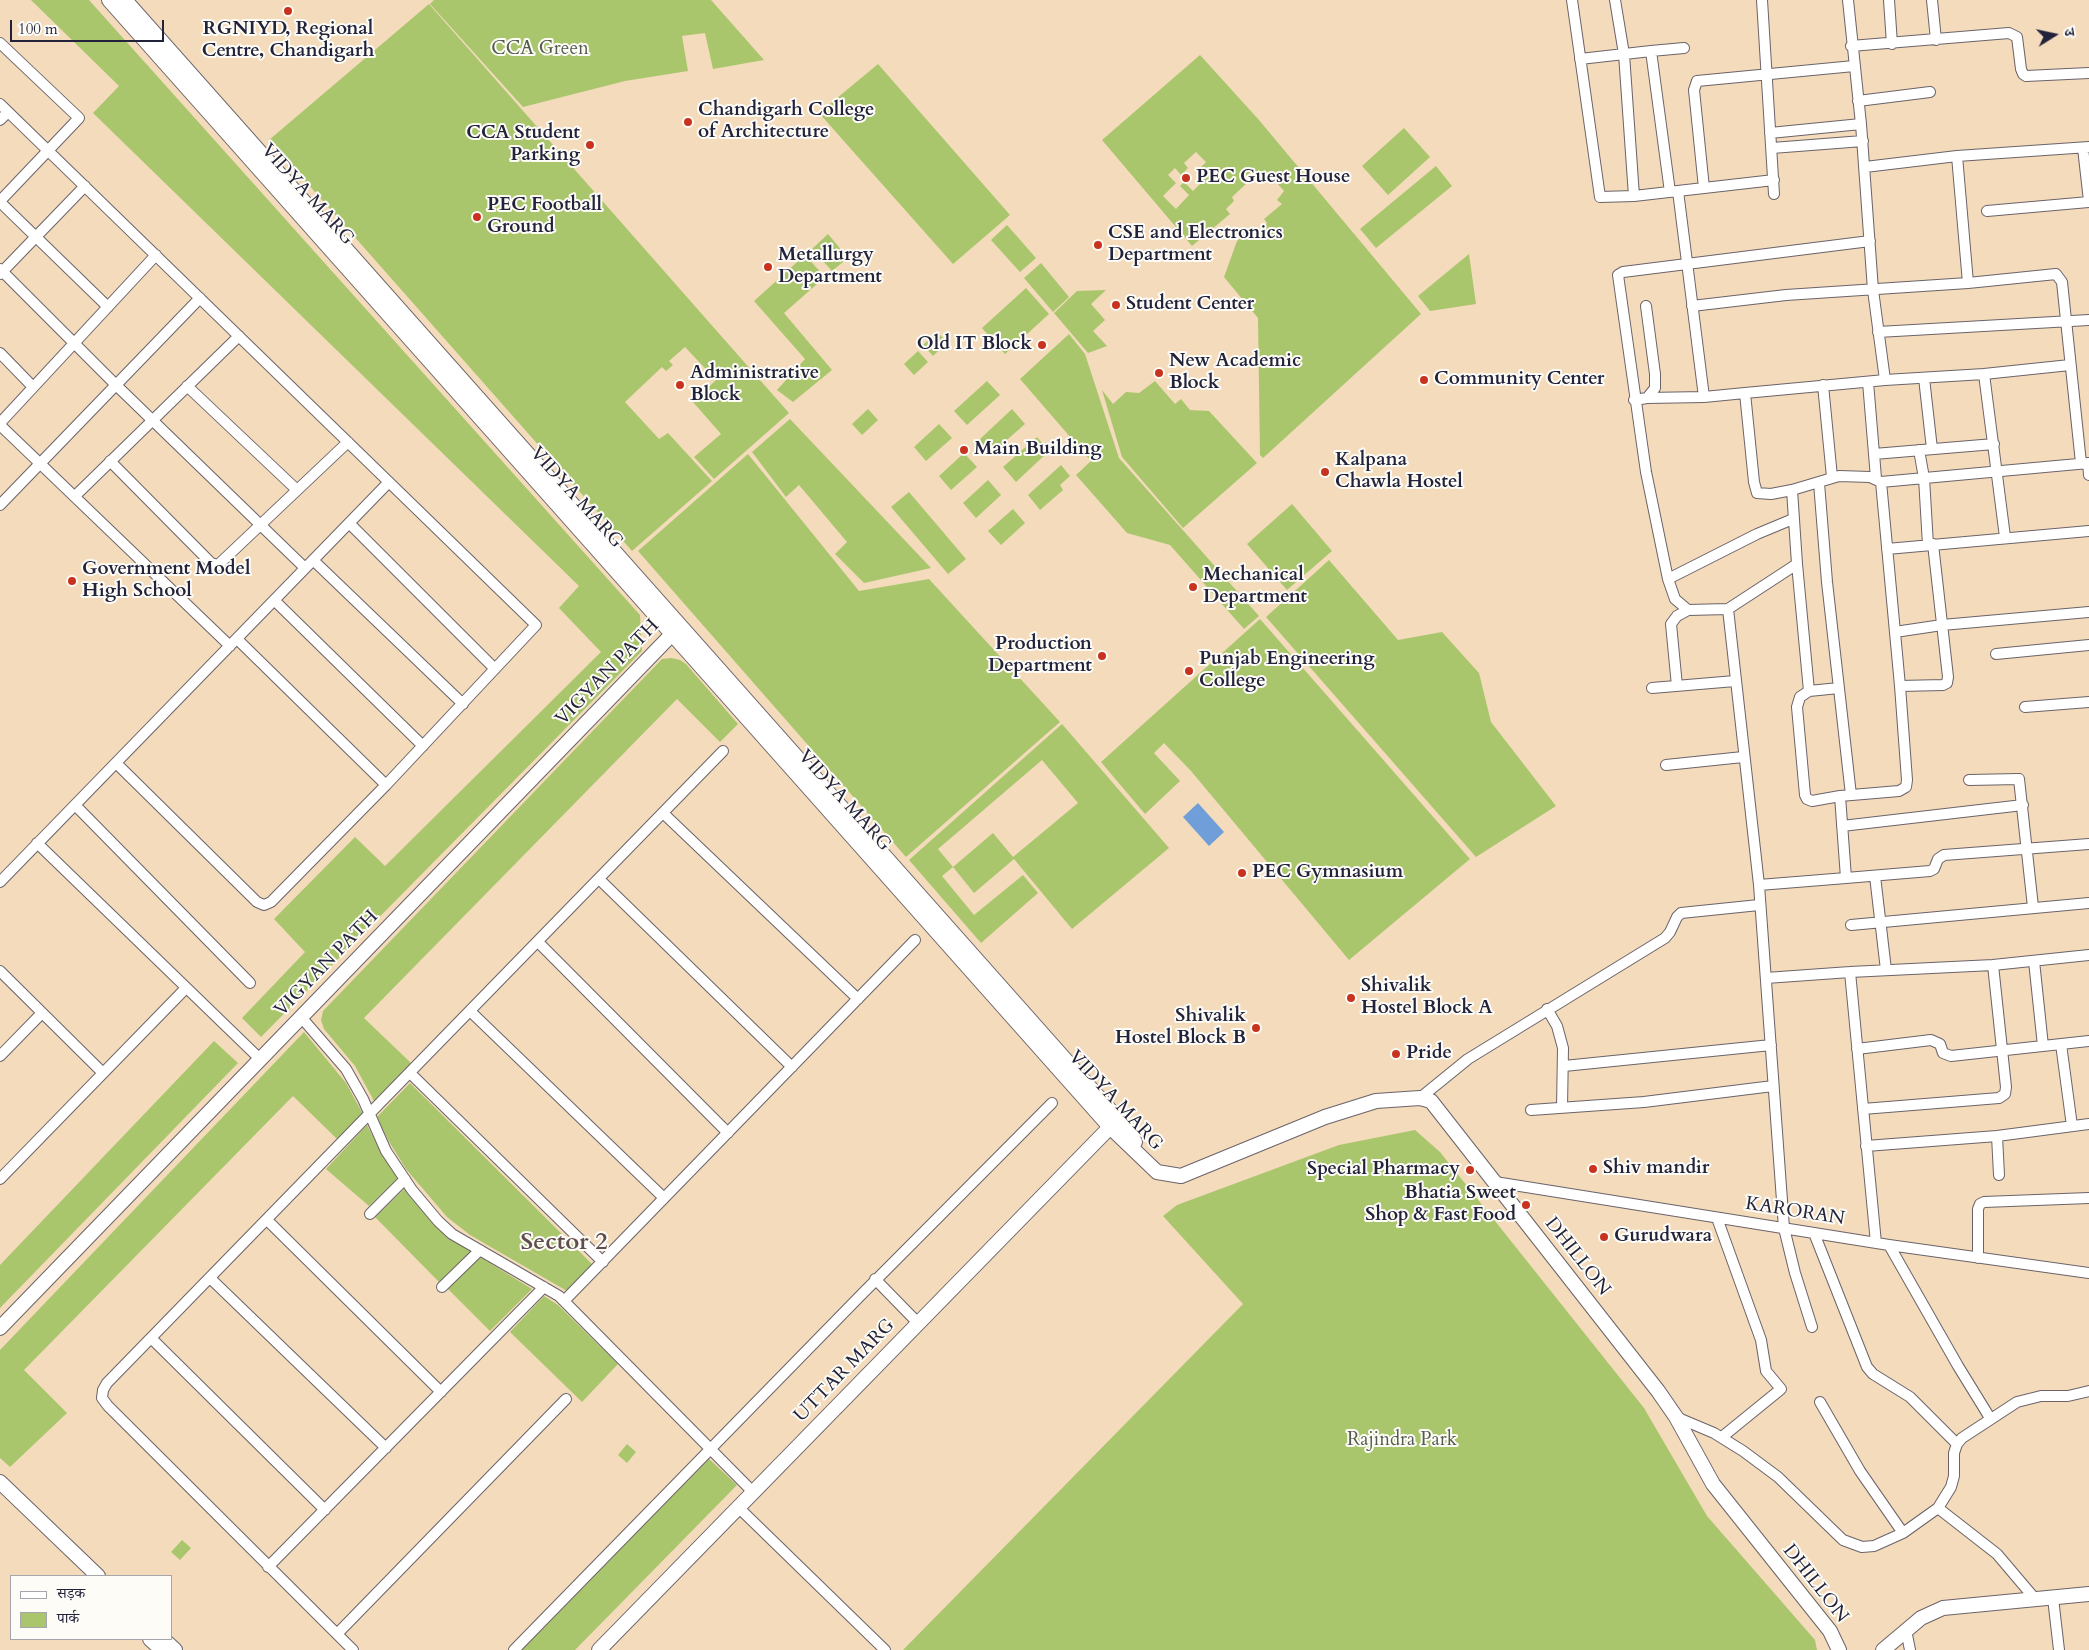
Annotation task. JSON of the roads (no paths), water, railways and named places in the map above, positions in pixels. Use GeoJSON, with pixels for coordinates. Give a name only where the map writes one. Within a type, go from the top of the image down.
{"type":"FeatureCollection","features":[{"type":"Feature","properties":{"kind":"main road","name":"VIDYA MARG"},"geometry":{"type":"LineString","coordinates":[[109,0],[676,630],[1157,1172],[1181,1176],[1325,1117],[1376,1100],[1420,1098]]}},
{"type":"Feature","properties":{"kind":"main road","name":"VIDYA MARG"},"geometry":{"type":"LineString","coordinates":[[126,0],[676,630]]}},
{"type":"Feature","properties":{"kind":"main road","name":"VIGYAN PATH"},"geometry":{"type":"LineString","coordinates":[[0,1328],[676,630]]}},
{"type":"Feature","properties":{"kind":"main road","name":"DHILLON"},"geometry":{"type":"LineString","coordinates":[[1420,1098],[1431,1102],[1440,1111],[1658,1391],[1676,1417],[1713,1484],[1830,1631],[1840,1650]]}},
{"type":"Feature","properties":{"kind":"main road","name":"UTTAR MARG"},"geometry":{"type":"LineString","coordinates":[[599,1650],[1114,1123]]}},
{"type":"Feature","properties":{"kind":"main road"},"geometry":{"type":"LineString","coordinates":[[0,1482],[97,1575]]}},
{"type":"Feature","properties":{"kind":"main road"},"geometry":{"type":"LineString","coordinates":[[0,1494],[84,1575]]}},
{"type":"Feature","properties":{"kind":"main road"},"geometry":{"type":"LineString","coordinates":[[1884,1650],[1921,1618],[1943,1608],[2089,1594]]}},
{"type":"Feature","properties":{"kind":"main road"},"geometry":{"type":"LineString","coordinates":[[151,1640],[162,1650]]}},
{"type":"Feature","properties":{"kind":"main road"},"geometry":{"type":"LineString","coordinates":[[164,1640],[175,1650]]}},
{"type":"Feature","properties":{"kind":"street"},"geometry":{"type":"LineString","coordinates":[[1572,0],[1600,197],[1634,196],[1774,180]]}},
{"type":"Feature","properties":{"kind":"street"},"geometry":{"type":"LineString","coordinates":[[1614,0],[1624,54],[1634,196]]}},
{"type":"Feature","properties":{"kind":"street"},"geometry":{"type":"LineString","coordinates":[[1762,0],[1765,75],[1774,194]]}},
{"type":"Feature","properties":{"kind":"street"},"geometry":{"type":"LineString","coordinates":[[1848,0],[1863,141],[1873,290],[1885,380]]}},
{"type":"Feature","properties":{"kind":"street"},"geometry":{"type":"LineString","coordinates":[[1889,0],[1892,44]]}},
{"type":"Feature","properties":{"kind":"street"},"geometry":{"type":"LineString","coordinates":[[1932,0],[1936,40]]}},
{"type":"Feature","properties":{"kind":"street"},"geometry":{"type":"LineString","coordinates":[[1852,46],[2014,34],[2019,42],[2023,74],[2026,76],[2089,73]]}},
{"type":"Feature","properties":{"kind":"street"},"geometry":{"type":"LineString","coordinates":[[0,43],[79,118],[0,201],[108,307]]}},
{"type":"Feature","properties":{"kind":"street"},"geometry":{"type":"LineString","coordinates":[[1580,58],[1684,48]]}},
{"type":"Feature","properties":{"kind":"street"},"geometry":{"type":"LineString","coordinates":[[1651,51],[1687,265],[1704,397]]}},
{"type":"Feature","properties":{"kind":"street"},"geometry":{"type":"LineString","coordinates":[[1704,188],[1695,84],[1701,80],[1854,66]]}},
{"type":"Feature","properties":{"kind":"street"},"geometry":{"type":"LineString","coordinates":[[1858,101],[1930,92]]}},
{"type":"Feature","properties":{"kind":"street"},"geometry":{"type":"LineString","coordinates":[[0,104],[536,625],[386,785],[271,902],[264,905],[257,902],[116,763]]}},
{"type":"Feature","properties":{"kind":"street"},"geometry":{"type":"LineString","coordinates":[[0,120],[8,112]]}},
{"type":"Feature","properties":{"kind":"street"},"geometry":{"type":"LineString","coordinates":[[1770,133],[1861,124]]}},
{"type":"Feature","properties":{"kind":"street"},"geometry":{"type":"LineString","coordinates":[[1772,148],[1863,141]]}},
{"type":"Feature","properties":{"kind":"street"},"geometry":{"type":"LineString","coordinates":[[1865,167],[1956,156],[2086,147],[2089,201],[1987,211]]}},
{"type":"Feature","properties":{"kind":"street"},"geometry":{"type":"LineString","coordinates":[[1956,156],[1968,283]]}},
{"type":"Feature","properties":{"kind":"street"},"geometry":{"type":"LineString","coordinates":[[84,186],[1,272],[305,568]]}},
{"type":"Feature","properties":{"kind":"street"},"geometry":{"type":"LineString","coordinates":[[1688,610],[1675,600],[1668,579],[1646,472],[1634,400],[1618,275],[1623,272],[1870,241]]}},
{"type":"Feature","properties":{"kind":"street"},"geometry":{"type":"LineString","coordinates":[[156,255],[0,424],[386,785]]}},
{"type":"Feature","properties":{"kind":"street"},"geometry":{"type":"LineString","coordinates":[[1692,306],[1786,295],[1968,283],[2056,274],[2062,282],[2070,366],[2089,475]]}},
{"type":"Feature","properties":{"kind":"street"},"geometry":{"type":"LineString","coordinates":[[0,504],[200,298]]}},
{"type":"Feature","properties":{"kind":"street"},"geometry":{"type":"LineString","coordinates":[[1646,306],[1655,374],[1654,388],[1647,398]]}},
{"type":"Feature","properties":{"kind":"street"},"geometry":{"type":"LineString","coordinates":[[1878,332],[2089,320]]}},
{"type":"Feature","properties":{"kind":"street"},"geometry":{"type":"LineString","coordinates":[[75,496],[239,336]]}},
{"type":"Feature","properties":{"kind":"street"},"geometry":{"type":"LineString","coordinates":[[0,353],[33,387]]}},
{"type":"Feature","properties":{"kind":"street"},"geometry":{"type":"LineString","coordinates":[[1634,400],[1704,397],[1823,385],[2070,366]]}},
{"type":"Feature","properties":{"kind":"street"},"geometry":{"type":"LineString","coordinates":[[1984,374],[2005,537]]}},
{"type":"Feature","properties":{"kind":"street"},"geometry":{"type":"LineString","coordinates":[[1924,378],[1932,449]]}},
{"type":"Feature","properties":{"kind":"street"},"geometry":{"type":"LineString","coordinates":[[1839,688],[1810,691],[1800,697],[1796,707],[1805,795],[1807,799],[1812,801],[1840,796],[1899,791],[1906,787],[1895,632],[1879,480],[1874,454],[1868,382]]}},
{"type":"Feature","properties":{"kind":"street"},"geometry":{"type":"LineString","coordinates":[[1823,385],[1832,477]]}},
{"type":"Feature","properties":{"kind":"street"},"geometry":{"type":"LineString","coordinates":[[187,386],[297,490]]}},
{"type":"Feature","properties":{"kind":"street"},"geometry":{"type":"LineString","coordinates":[[1745,393],[1754,482],[1757,493],[1771,494],[1792,490],[1819,484],[1832,477],[1870,477],[1879,480],[1924,478],[2086,463]]}},
{"type":"Feature","properties":{"kind":"street"},"geometry":{"type":"LineString","coordinates":[[110,461],[214,565],[218,565],[348,442]]}},
{"type":"Feature","properties":{"kind":"street"},"geometry":{"type":"LineString","coordinates":[[1874,454],[1994,444]]}},
{"type":"Feature","properties":{"kind":"street"},"geometry":{"type":"LineString","coordinates":[[1900,686],[1942,685],[1947,683],[1948,678],[1919,450]]}},
{"type":"Feature","properties":{"kind":"street"},"geometry":{"type":"LineString","coordinates":[[1,880],[389,482]]}},
{"type":"Feature","properties":{"kind":"street"},"geometry":{"type":"LineString","coordinates":[[1819,484],[1851,795]]}},
{"type":"Feature","properties":{"kind":"street"},"geometry":{"type":"LineString","coordinates":[[1792,490],[1797,564],[1810,691]]}},
{"type":"Feature","properties":{"kind":"street"},"geometry":{"type":"LineString","coordinates":[[1668,579],[1758,534],[1793,519]]}},
{"type":"Feature","properties":{"kind":"street"},"geometry":{"type":"LineString","coordinates":[[349,524],[495,669]]}},
{"type":"Feature","properties":{"kind":"street"},"geometry":{"type":"LineString","coordinates":[[1887,549],[2089,531]]}},
{"type":"Feature","properties":{"kind":"street"},"geometry":{"type":"LineString","coordinates":[[313,560],[463,704]]}},
{"type":"Feature","properties":{"kind":"street"},"geometry":{"type":"LineString","coordinates":[[1677,686],[1671,624],[1676,616],[1688,610],[1728,609],[1797,564]]}},
{"type":"Feature","properties":{"kind":"street"},"geometry":{"type":"LineString","coordinates":[[274,600],[423,746]]}},
{"type":"Feature","properties":{"kind":"street"},"geometry":{"type":"LineString","coordinates":[[1728,609],[1743,757],[1759,885],[1784,1228],[1812,1327]]}},
{"type":"Feature","properties":{"kind":"street"},"geometry":{"type":"LineString","coordinates":[[1895,632],[1942,625],[2089,612]]}},
{"type":"Feature","properties":{"kind":"street"},"geometry":{"type":"LineString","coordinates":[[1996,654],[2089,645]]}},
{"type":"Feature","properties":{"kind":"street"},"geometry":{"type":"LineString","coordinates":[[1652,688],[1735,681]]}},
{"type":"Feature","properties":{"kind":"street"},"geometry":{"type":"LineString","coordinates":[[2025,707],[2089,702]]}},
{"type":"Feature","properties":{"kind":"street"},"geometry":{"type":"LineString","coordinates":[[353,1650],[108,1406],[102,1398],[107,1383],[723,751]]}},
{"type":"Feature","properties":{"kind":"street"},"geometry":{"type":"LineString","coordinates":[[1666,765],[1743,757]]}},
{"type":"Feature","properties":{"kind":"street"},"geometry":{"type":"LineString","coordinates":[[1969,780],[2019,779],[2033,907]]}},
{"type":"Feature","properties":{"kind":"street"},"geometry":{"type":"LineString","coordinates":[[1840,796],[1846,878]]}},
{"type":"Feature","properties":{"kind":"street"},"geometry":{"type":"LineString","coordinates":[[74,805],[250,983]]}},
{"type":"Feature","properties":{"kind":"street"},"geometry":{"type":"LineString","coordinates":[[1842,826],[2023,805]]}},
{"type":"Feature","properties":{"kind":"street"},"geometry":{"type":"LineString","coordinates":[[663,813],[858,999]]}},
{"type":"Feature","properties":{"kind":"street"},"geometry":{"type":"LineString","coordinates":[[37,843],[260,1060]]}},
{"type":"Feature","properties":{"kind":"street"},"geometry":{"type":"LineString","coordinates":[[1759,885],[1930,871],[1934,869],[1938,859],[1944,855],[2089,844]]}},
{"type":"Feature","properties":{"kind":"street"},"geometry":{"type":"LineString","coordinates":[[1875,876],[1886,970]]}},
{"type":"Feature","properties":{"kind":"street"},"geometry":{"type":"LineString","coordinates":[[600,879],[792,1067]]}},
{"type":"Feature","properties":{"kind":"street"},"geometry":{"type":"LineString","coordinates":[[1851,925],[2089,903]]}},
{"type":"Feature","properties":{"kind":"street"},"geometry":{"type":"LineString","coordinates":[[1420,1098],[1468,1059],[1664,938],[1670,932],[1681,913],[1759,905]]}},
{"type":"Feature","properties":{"kind":"street"},"geometry":{"type":"LineString","coordinates":[[564,1301],[915,940]]}},
{"type":"Feature","properties":{"kind":"street"},"geometry":{"type":"LineString","coordinates":[[538,942],[728,1133]]}},
{"type":"Feature","properties":{"kind":"street"},"geometry":{"type":"LineString","coordinates":[[1766,978],[1992,965],[2089,955]]}},
{"type":"Feature","properties":{"kind":"street"},"geometry":{"type":"LineString","coordinates":[[2034,961],[2043,1046]]}},
{"type":"Feature","properties":{"kind":"street"},"geometry":{"type":"LineString","coordinates":[[1863,1109],[1999,1098],[2005,1094],[2006,1087],[1992,965]]}},
{"type":"Feature","properties":{"kind":"street"},"geometry":{"type":"LineString","coordinates":[[0,971],[103,1073]]}},
{"type":"Feature","properties":{"kind":"street"},"geometry":{"type":"LineString","coordinates":[[1850,972],[1876,1243]]}},
{"type":"Feature","properties":{"kind":"street"},"geometry":{"type":"LineString","coordinates":[[0,1179],[186,988]]}},
{"type":"Feature","properties":{"kind":"street"},"geometry":{"type":"LineString","coordinates":[[1547,1009],[1564,1048],[1562,1108]]}},
{"type":"Feature","properties":{"kind":"street"},"geometry":{"type":"LineString","coordinates":[[470,1011],[664,1198]]}},
{"type":"Feature","properties":{"kind":"street"},"geometry":{"type":"LineString","coordinates":[[0,1056],[42,1013]]}},
{"type":"Feature","properties":{"kind":"street"},"geometry":{"type":"LineString","coordinates":[[301,1017],[346,1069],[370,1114],[386,1151],[405,1180],[438,1221],[452,1234],[544,1287],[564,1301],[753,1492]]}},
{"type":"Feature","properties":{"kind":"street"},"geometry":{"type":"LineString","coordinates":[[1857,1049],[1931,1040],[1940,1044],[1943,1053],[1947,1055],[2089,1041]]}},
{"type":"Feature","properties":{"kind":"street"},"geometry":{"type":"LineString","coordinates":[[2061,1044],[2072,1126]]}},
{"type":"Feature","properties":{"kind":"street"},"geometry":{"type":"LineString","coordinates":[[1564,1066],[1771,1045]]}},
{"type":"Feature","properties":{"kind":"street"},"geometry":{"type":"LineString","coordinates":[[410,1072],[603,1262]]}},
{"type":"Feature","properties":{"kind":"street"},"geometry":{"type":"LineString","coordinates":[[1531,1110],[1644,1102],[1773,1086]]}},
{"type":"Feature","properties":{"kind":"street"},"geometry":{"type":"LineString","coordinates":[[514,1650],[876,1279],[1052,1103]]}},
{"type":"Feature","properties":{"kind":"street"},"geometry":{"type":"LineString","coordinates":[[1866,1146],[1996,1136],[2089,1124]]}},
{"type":"Feature","properties":{"kind":"street"},"geometry":{"type":"LineString","coordinates":[[1996,1136],[1999,1175]]}},
{"type":"Feature","properties":{"kind":"street"},"geometry":{"type":"LineString","coordinates":[[370,1214],[405,1180]]}},
{"type":"Feature","properties":{"kind":"street","name":"KARORAN"},"geometry":{"type":"LineString","coordinates":[[1495,1182],[1889,1245],[2089,1273]]}},
{"type":"Feature","properties":{"kind":"street"},"geometry":{"type":"LineString","coordinates":[[1978,1258],[1978,1210],[1980,1204],[1984,1202],[2089,1198]]}},
{"type":"Feature","properties":{"kind":"street"},"geometry":{"type":"LineString","coordinates":[[1717,1218],[1761,1340],[1766,1371],[1781,1390],[1722,1437]]}},
{"type":"Feature","properties":{"kind":"street"},"geometry":{"type":"LineString","coordinates":[[267,1220],[441,1392]]}},
{"type":"Feature","properties":{"kind":"street"},"geometry":{"type":"LineString","coordinates":[[1814,1233],[1866,1367],[1873,1374],[1910,1397],[1957,1444]]}},
{"type":"Feature","properties":{"kind":"street"},"geometry":{"type":"LineString","coordinates":[[1889,1245],[1990,1418]]}},
{"type":"Feature","properties":{"kind":"street"},"geometry":{"type":"LineString","coordinates":[[442,1287],[480,1250]]}},
{"type":"Feature","properties":{"kind":"street"},"geometry":{"type":"LineString","coordinates":[[210,1278],[386,1448]]}},
{"type":"Feature","properties":{"kind":"street"},"geometry":{"type":"LineString","coordinates":[[876,1279],[918,1323]]}},
{"type":"Feature","properties":{"kind":"street"},"geometry":{"type":"LineString","coordinates":[[268,1567],[544,1287]]}},
{"type":"Feature","properties":{"kind":"street"},"geometry":{"type":"LineString","coordinates":[[152,1338],[325,1510]]}},
{"type":"Feature","properties":{"kind":"street"},"geometry":{"type":"LineString","coordinates":[[1676,1417],[1722,1437],[1778,1477],[1843,1540],[1853,1545],[1874,1546],[1903,1533],[1938,1508],[1951,1487],[1954,1476],[1954,1453],[1957,1444],[1962,1438],[2017,1402],[2041,1396],[2068,1396],[2089,1391]]}},
{"type":"Feature","properties":{"kind":"street"},"geometry":{"type":"LineString","coordinates":[[337,1634],[566,1398]]}},
{"type":"Feature","properties":{"kind":"street"},"geometry":{"type":"LineString","coordinates":[[1820,1402],[1860,1471],[1903,1533]]}},
{"type":"Feature","properties":{"kind":"street"},"geometry":{"type":"LineString","coordinates":[[738,1507],[885,1650]]}},
{"type":"Feature","properties":{"kind":"street"},"geometry":{"type":"LineString","coordinates":[[1938,1508],[1997,1554],[2036,1600]]}},
{"type":"Feature","properties":{"kind":"street"},"geometry":{"type":"LineString","coordinates":[[2053,1598],[2059,1650]]}},
{"type":"Feature","properties":{"kind":"street"},"geometry":{"type":"LineString","coordinates":[[1906,1630],[1910,1650]]}},
{"type":"Feature","properties":{"kind":"water"},"geometry":{"type":"Polygon","coordinates":[[[1198,803],[1224,832],[1209,846],[1183,817],[1198,803]]]}},
{"type":"Feature","properties":{"kind":"place","name":"RGNIYD, Regional Centre, Chandigarh"},"geometry":{"type":"Point","coordinates":[288,11]}},
{"type":"Feature","properties":{"kind":"place","name":"Chandigarh College of Architecture"},"geometry":{"type":"Point","coordinates":[688,122]}},
{"type":"Feature","properties":{"kind":"place","name":"CCA Student Parking"},"geometry":{"type":"Point","coordinates":[590,145]}},
{"type":"Feature","properties":{"kind":"place","name":"PEC Guest House"},"geometry":{"type":"Point","coordinates":[1186,178]}},
{"type":"Feature","properties":{"kind":"place","name":"PEC Football Ground"},"geometry":{"type":"Point","coordinates":[477,217]}},
{"type":"Feature","properties":{"kind":"place","name":"CSE and Electronics Department"},"geometry":{"type":"Point","coordinates":[1098,245]}},
{"type":"Feature","properties":{"kind":"place","name":"Metallurgy Department"},"geometry":{"type":"Point","coordinates":[768,267]}},
{"type":"Feature","properties":{"kind":"place","name":"Student Center"},"geometry":{"type":"Point","coordinates":[1116,305]}},
{"type":"Feature","properties":{"kind":"place","name":"Old IT Block"},"geometry":{"type":"Point","coordinates":[1042,345]}},
{"type":"Feature","properties":{"kind":"place","name":"New Academic Block"},"geometry":{"type":"Point","coordinates":[1159,373]}},
{"type":"Feature","properties":{"kind":"place","name":"Community Center"},"geometry":{"type":"Point","coordinates":[1424,380]}},
{"type":"Feature","properties":{"kind":"place","name":"Administrative Block"},"geometry":{"type":"Point","coordinates":[680,385]}},
{"type":"Feature","properties":{"kind":"place","name":"Main Building"},"geometry":{"type":"Point","coordinates":[964,450]}},
{"type":"Feature","properties":{"kind":"place","name":"Kalpana Chawla Hostel"},"geometry":{"type":"Point","coordinates":[1325,472]}},
{"type":"Feature","properties":{"kind":"place","name":"Government Model High School"},"geometry":{"type":"Point","coordinates":[72,581]}},
{"type":"Feature","properties":{"kind":"place","name":"Mechanical Department"},"geometry":{"type":"Point","coordinates":[1193,587]}},
{"type":"Feature","properties":{"kind":"place","name":"Production Department"},"geometry":{"type":"Point","coordinates":[1102,656]}},
{"type":"Feature","properties":{"kind":"place","name":"Punjab Engineering College"},"geometry":{"type":"Point","coordinates":[1189,671]}},
{"type":"Feature","properties":{"kind":"place","name":"PEC Gymnasium"},"geometry":{"type":"Point","coordinates":[1242,873]}},
{"type":"Feature","properties":{"kind":"place","name":"Shivalik Hostel Block A"},"geometry":{"type":"Point","coordinates":[1351,998]}},
{"type":"Feature","properties":{"kind":"place","name":"Shivalik Hostel Block B"},"geometry":{"type":"Point","coordinates":[1256,1028]}},
{"type":"Feature","properties":{"kind":"place","name":"Pride"},"geometry":{"type":"Point","coordinates":[1396,1054]}},
{"type":"Feature","properties":{"kind":"place","name":"Shiv mandir"},"geometry":{"type":"Point","coordinates":[1593,1169]}},
{"type":"Feature","properties":{"kind":"place","name":"Special Pharmacy"},"geometry":{"type":"Point","coordinates":[1470,1170]}},
{"type":"Feature","properties":{"kind":"place","name":"Bhatia Sweet Shop & Fast Food"},"geometry":{"type":"Point","coordinates":[1526,1205]}},
{"type":"Feature","properties":{"kind":"place","name":"Gurudwara"},"geometry":{"type":"Point","coordinates":[1604,1237]}},
{"type":"Feature","properties":{"kind":"district","name":"Sector 2"},"geometry":{"type":"Point","coordinates":[564,1243]}},
{"type":"Feature","properties":{"kind":"park label","name":"CCA Green"},"geometry":{"type":"Point","coordinates":[540,50]}},
{"type":"Feature","properties":{"kind":"park label","name":"Rajindra Park"},"geometry":{"type":"Point","coordinates":[1402,1441]}}]}
